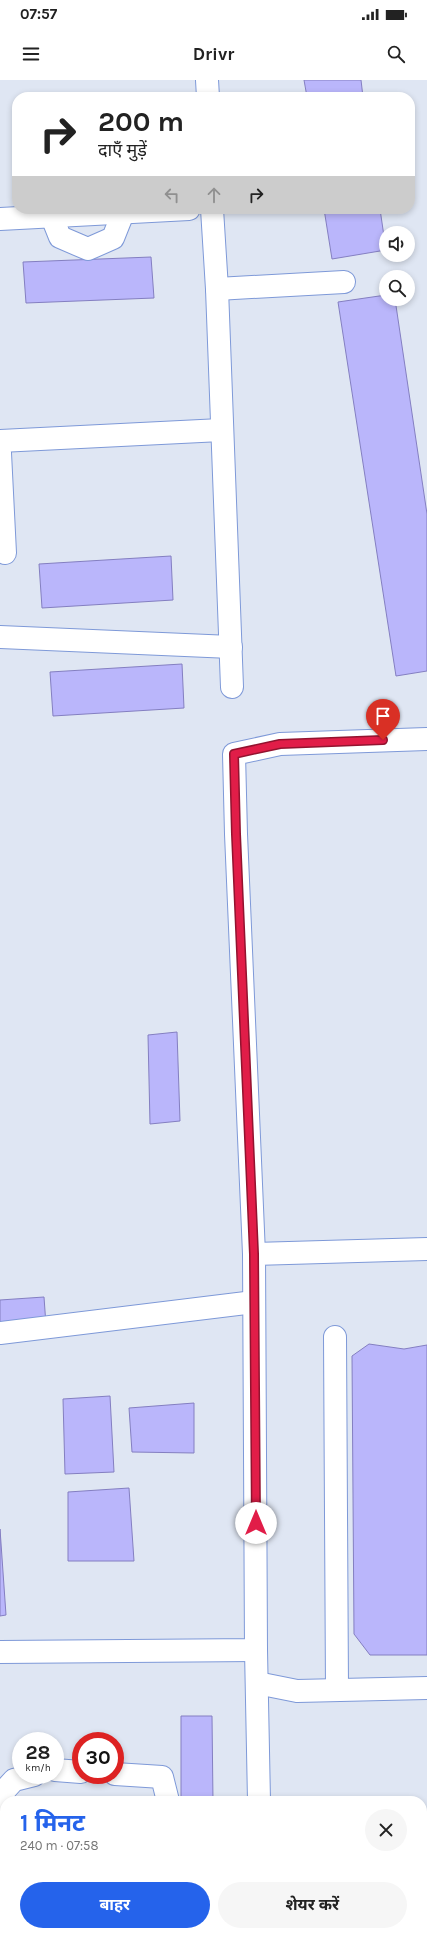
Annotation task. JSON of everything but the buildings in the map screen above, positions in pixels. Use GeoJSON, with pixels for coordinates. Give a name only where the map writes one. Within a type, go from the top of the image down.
{"type":"FeatureCollection","features":[{"type":"Feature","properties":{"kind":"street"},"geometry":{"type":"LineString","coordinates":[[207,80],[208,92]]}},
{"type":"Feature","properties":{"kind":"street"},"geometry":{"type":"LineString","coordinates":[[0,219],[45,214]]}},
{"type":"Feature","properties":{"kind":"street"},"geometry":{"type":"LineString","coordinates":[[54,214],[60,237],[88,249],[113,238],[121,214]]}},
{"type":"Feature","properties":{"kind":"street"},"geometry":{"type":"LineString","coordinates":[[212,214],[217,289],[221,430],[232,687]]}},
{"type":"Feature","properties":{"kind":"street"},"geometry":{"type":"LineString","coordinates":[[217,289],[344,282]]}},
{"type":"Feature","properties":{"kind":"street"},"geometry":{"type":"LineString","coordinates":[[0,441],[221,430]]}},
{"type":"Feature","properties":{"kind":"street"},"geometry":{"type":"LineString","coordinates":[[0,453],[5,553]]}},
{"type":"Feature","properties":{"kind":"street"},"geometry":{"type":"LineString","coordinates":[[0,637],[231,647]]}},
{"type":"Feature","properties":{"kind":"street"},"geometry":{"type":"LineString","coordinates":[[259,1796],[256,1650],[254,1254],[234,754],[280,744],[427,739]]}},
{"type":"Feature","properties":{"kind":"street"},"geometry":{"type":"LineString","coordinates":[[254,1254],[427,1249]]}},
{"type":"Feature","properties":{"kind":"street"},"geometry":{"type":"LineString","coordinates":[[0,1333],[254,1302]]}},
{"type":"Feature","properties":{"kind":"street"},"geometry":{"type":"LineString","coordinates":[[335,1337],[337,1690]]}},
{"type":"Feature","properties":{"kind":"street"},"geometry":{"type":"LineString","coordinates":[[0,1652],[256,1650]]}},
{"type":"Feature","properties":{"kind":"street"},"geometry":{"type":"LineString","coordinates":[[257,1683],[297,1691],[427,1688]]}},
{"type":"Feature","properties":{"kind":"street"},"geometry":{"type":"LineString","coordinates":[[124,1775],[162,1777],[167,1796]]}},
{"type":"Feature","properties":{"kind":"street"},"geometry":{"type":"LineString","coordinates":[[4,1796],[4,1791],[12,1782]]}},
{"type":"Feature","properties":{"kind":"route"},"geometry":{"type":"LineString","coordinates":[[256,1523],[254,1254],[234,754],[280,744],[383,740]]}}]}
